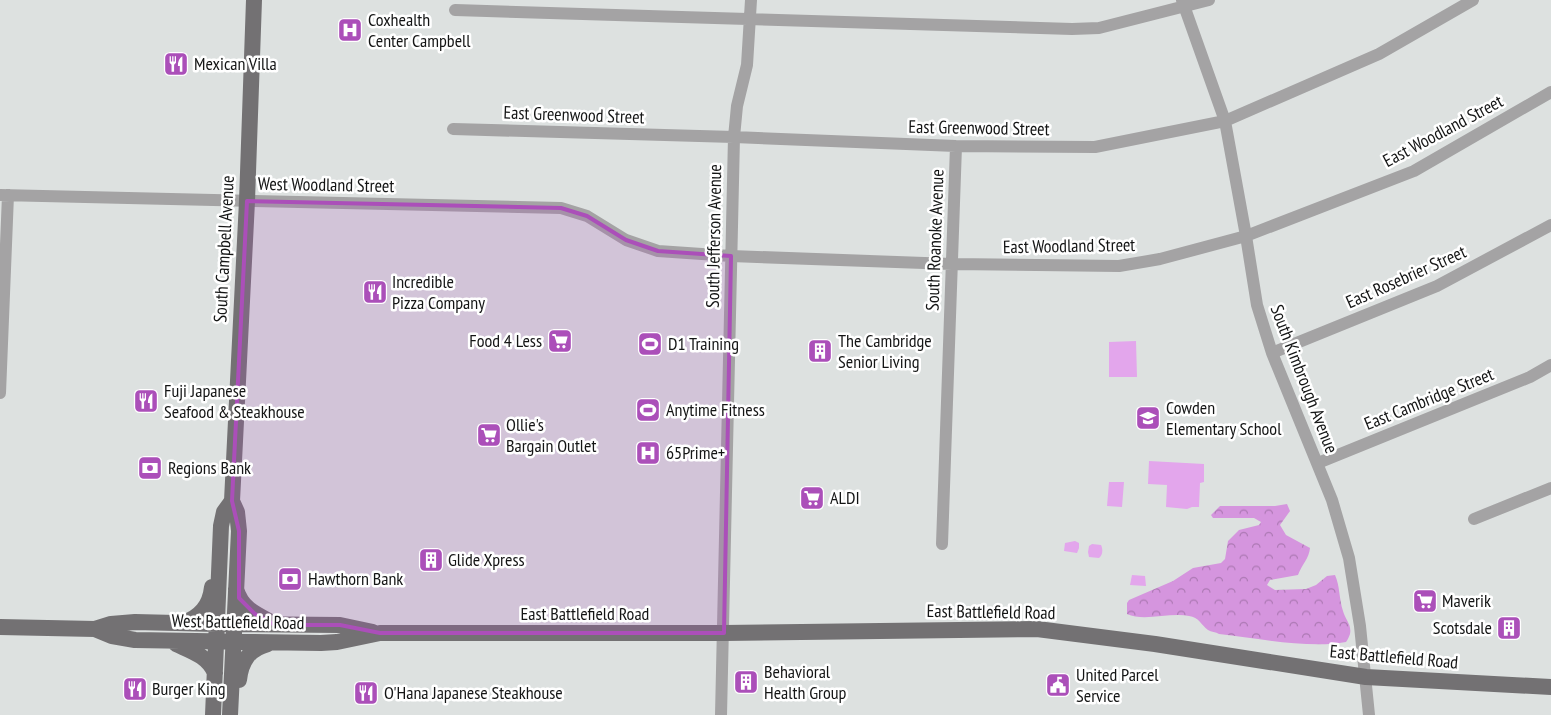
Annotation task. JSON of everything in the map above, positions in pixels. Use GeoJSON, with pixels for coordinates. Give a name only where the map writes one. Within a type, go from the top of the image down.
{"type":"FeatureCollection","features":[{"type":"Feature","properties":{"kind":"main road","name":"South Campbell Avenue"},"geometry":{"type":"LineString","coordinates":[[230,715],[239,531],[232,501],[247,201],[254,0]]}},
{"type":"Feature","properties":{"kind":"main road","name":"South Campbell Avenue"},"geometry":{"type":"LineString","coordinates":[[213,715],[221,536],[224,512],[232,501]]}},
{"type":"Feature","properties":{"kind":"main road"},"geometry":{"type":"LineString","coordinates":[[183,623],[198,616],[210,600],[216,549],[221,536]]}},
{"type":"Feature","properties":{"kind":"main road"},"geometry":{"type":"LineString","coordinates":[[236,589],[239,598],[245,606],[275,625]]}},
{"type":"Feature","properties":{"kind":"main road","name":"West Battlefield Road"},"geometry":{"type":"LineString","coordinates":[[0,628],[95,629],[111,624],[134,622],[340,625],[380,633],[426,634]]}},
{"type":"Feature","properties":{"kind":"main road","name":"West Battlefield Road"},"geometry":{"type":"LineString","coordinates":[[95,629],[112,636],[135,640],[216,643],[337,642],[380,633]]}},
{"type":"Feature","properties":{"kind":"main road","name":"East Battlefield Road"},"geometry":{"type":"LineString","coordinates":[[426,634],[1037,629],[1168,646],[1366,677],[1551,687]]}},
{"type":"Feature","properties":{"kind":"main road"},"geometry":{"type":"LineString","coordinates":[[169,641],[199,655],[210,664],[215,673]]}},
{"type":"Feature","properties":{"kind":"main road"},"geometry":{"type":"LineString","coordinates":[[237,715],[240,674],[243,662],[254,649],[274,643]]}},
{"type":"Feature","properties":{"kind":"street","name":"South Jefferson Avenue"},"geometry":{"type":"LineString","coordinates":[[721,715],[734,137],[737,106],[747,65],[751,0]]}},
{"type":"Feature","properties":{"kind":"street"},"geometry":{"type":"LineString","coordinates":[[455,10],[1072,29],[1099,28],[1183,4],[1209,0]]}},
{"type":"Feature","properties":{"kind":"street","name":"East Greenwood Street"},"geometry":{"type":"LineString","coordinates":[[453,129],[956,146],[1094,147],[1225,121],[1380,54],[1473,0]]}},
{"type":"Feature","properties":{"kind":"street","name":"South Kimbrough Avenue"},"geometry":{"type":"LineString","coordinates":[[1183,4],[1225,121],[1246,236],[1256,305],[1272,353],[1332,500],[1349,558],[1360,626],[1369,715]]}},
{"type":"Feature","properties":{"kind":"street","name":"East Woodland Street"},"geometry":{"type":"LineString","coordinates":[[562,208],[587,216],[626,240],[658,251],[731,256],[952,264],[1119,266],[1160,259],[1246,236],[1414,171],[1551,92]]}},
{"type":"Feature","properties":{"kind":"street","name":"South Roanoke Avenue"},"geometry":{"type":"LineString","coordinates":[[942,544],[956,146]]}},
{"type":"Feature","properties":{"kind":"street","name":"West Woodland Street"},"geometry":{"type":"LineString","coordinates":[[4,195],[562,208]]}},
{"type":"Feature","properties":{"kind":"street"},"geometry":{"type":"LineString","coordinates":[[0,393],[4,195]]}},
{"type":"Feature","properties":{"kind":"street","name":"East Rosebrier Street"},"geometry":{"type":"LineString","coordinates":[[1272,353],[1437,286],[1551,225]]}},
{"type":"Feature","properties":{"kind":"street","name":"East Cambridge Street"},"geometry":{"type":"LineString","coordinates":[[1318,463],[1530,377],[1551,365]]}},
{"type":"Feature","properties":{"kind":"street"},"geometry":{"type":"LineString","coordinates":[[1474,519],[1551,488]]}},
{"type":"Feature","properties":{"kind":"highlighted area"},"geometry":{"type":"Polygon","coordinates":[[[247,201],[561,208],[587,216],[626,240],[658,251],[731,256],[724,633],[380,633],[340,625],[275,625],[255,614],[239,598],[239,531],[232,501],[247,201]]]}},
{"type":"Feature","properties":{"kind":"green space"},"geometry":{"type":"Polygon","coordinates":[[[1287,504],[1290,511],[1280,525],[1286,535],[1310,548],[1298,575],[1270,580],[1267,585],[1275,590],[1306,589],[1316,585],[1327,576],[1335,575],[1343,611],[1350,628],[1350,634],[1346,642],[1300,644],[1219,634],[1208,630],[1198,620],[1189,616],[1141,617],[1127,614],[1127,603],[1129,600],[1173,581],[1193,568],[1221,563],[1225,559],[1228,541],[1239,530],[1259,525],[1261,522],[1254,518],[1213,518],[1211,515],[1220,506],[1275,506],[1287,504]]]}},
{"type":"Feature","properties":{"kind":"shaded area"},"geometry":{"type":"Polygon","coordinates":[[[1136,341],[1137,377],[1109,377],[1109,342],[1136,341]]]}},
{"type":"Feature","properties":{"kind":"shaded area"},"geometry":{"type":"Polygon","coordinates":[[[1149,461],[1204,464],[1204,482],[1200,483],[1199,507],[1187,509],[1166,507],[1167,485],[1148,484],[1149,461]]]}},
{"type":"Feature","properties":{"kind":"shaded area"},"geometry":{"type":"Polygon","coordinates":[[[1109,482],[1124,482],[1122,507],[1107,506],[1109,482]]]}},
{"type":"Feature","properties":{"kind":"shaded area"},"geometry":{"type":"Polygon","coordinates":[[[1075,541],[1079,543],[1077,553],[1064,551],[1065,543],[1075,541]]]}},
{"type":"Feature","properties":{"kind":"shaded area"},"geometry":{"type":"Polygon","coordinates":[[[1092,544],[1101,545],[1102,552],[1099,558],[1089,557],[1089,546],[1092,544]]]}},
{"type":"Feature","properties":{"kind":"shaded area"},"geometry":{"type":"Polygon","coordinates":[[[1132,575],[1145,576],[1146,586],[1130,585],[1132,575]]]}},
{"type":"Feature","properties":{"kind":"place","name":"Coxhealth Center Campbell"},"geometry":{"type":"Point","coordinates":[350,30]}},
{"type":"Feature","properties":{"kind":"place","name":"Mexican Villa"},"geometry":{"type":"Point","coordinates":[176,64]}},
{"type":"Feature","properties":{"kind":"place","name":"Incredible Pizza Company"},"geometry":{"type":"Point","coordinates":[375,292]}},
{"type":"Feature","properties":{"kind":"place","name":"Food 4 Less"},"geometry":{"type":"Point","coordinates":[560,341]}},
{"type":"Feature","properties":{"kind":"place","name":"D1 Training"},"geometry":{"type":"Point","coordinates":[650,344]}},
{"type":"Feature","properties":{"kind":"place","name":"The Cambridge Senior Living"},"geometry":{"type":"Point","coordinates":[820,351]}},
{"type":"Feature","properties":{"kind":"place","name":"Fuji Japanese Seafood & Steakhouse"},"geometry":{"type":"Point","coordinates":[146,401]}},
{"type":"Feature","properties":{"kind":"place","name":"Anytime Fitness"},"geometry":{"type":"Point","coordinates":[648,410]}},
{"type":"Feature","properties":{"kind":"place","name":"Cowden Elementary School"},"geometry":{"type":"Point","coordinates":[1148,418]}},
{"type":"Feature","properties":{"kind":"place","name":"Ollie's Bargain Outlet"},"geometry":{"type":"Point","coordinates":[489,435]}},
{"type":"Feature","properties":{"kind":"place","name":"65Prime+"},"geometry":{"type":"Point","coordinates":[648,453]}},
{"type":"Feature","properties":{"kind":"place","name":"Regions Bank"},"geometry":{"type":"Point","coordinates":[150,468]}},
{"type":"Feature","properties":{"kind":"place","name":"ALDI"},"geometry":{"type":"Point","coordinates":[812,498]}},
{"type":"Feature","properties":{"kind":"place","name":"Glide Xpress"},"geometry":{"type":"Point","coordinates":[431,560]}},
{"type":"Feature","properties":{"kind":"place","name":"Hawthorn Bank"},"geometry":{"type":"Point","coordinates":[290,579]}},
{"type":"Feature","properties":{"kind":"place","name":"Maverik"},"geometry":{"type":"Point","coordinates":[1425,601]}},
{"type":"Feature","properties":{"kind":"place","name":"Scotsdale"},"geometry":{"type":"Point","coordinates":[1509,628]}},
{"type":"Feature","properties":{"kind":"place","name":"Behavioral Health Group"},"geometry":{"type":"Point","coordinates":[746,682]}},
{"type":"Feature","properties":{"kind":"place","name":"United Parcel Service"},"geometry":{"type":"Point","coordinates":[1058,685]}},
{"type":"Feature","properties":{"kind":"place","name":"Burger King"},"geometry":{"type":"Point","coordinates":[135,689]}},
{"type":"Feature","properties":{"kind":"place","name":"O'Hana Japanese Steakhouse"},"geometry":{"type":"Point","coordinates":[366,693]}}]}
